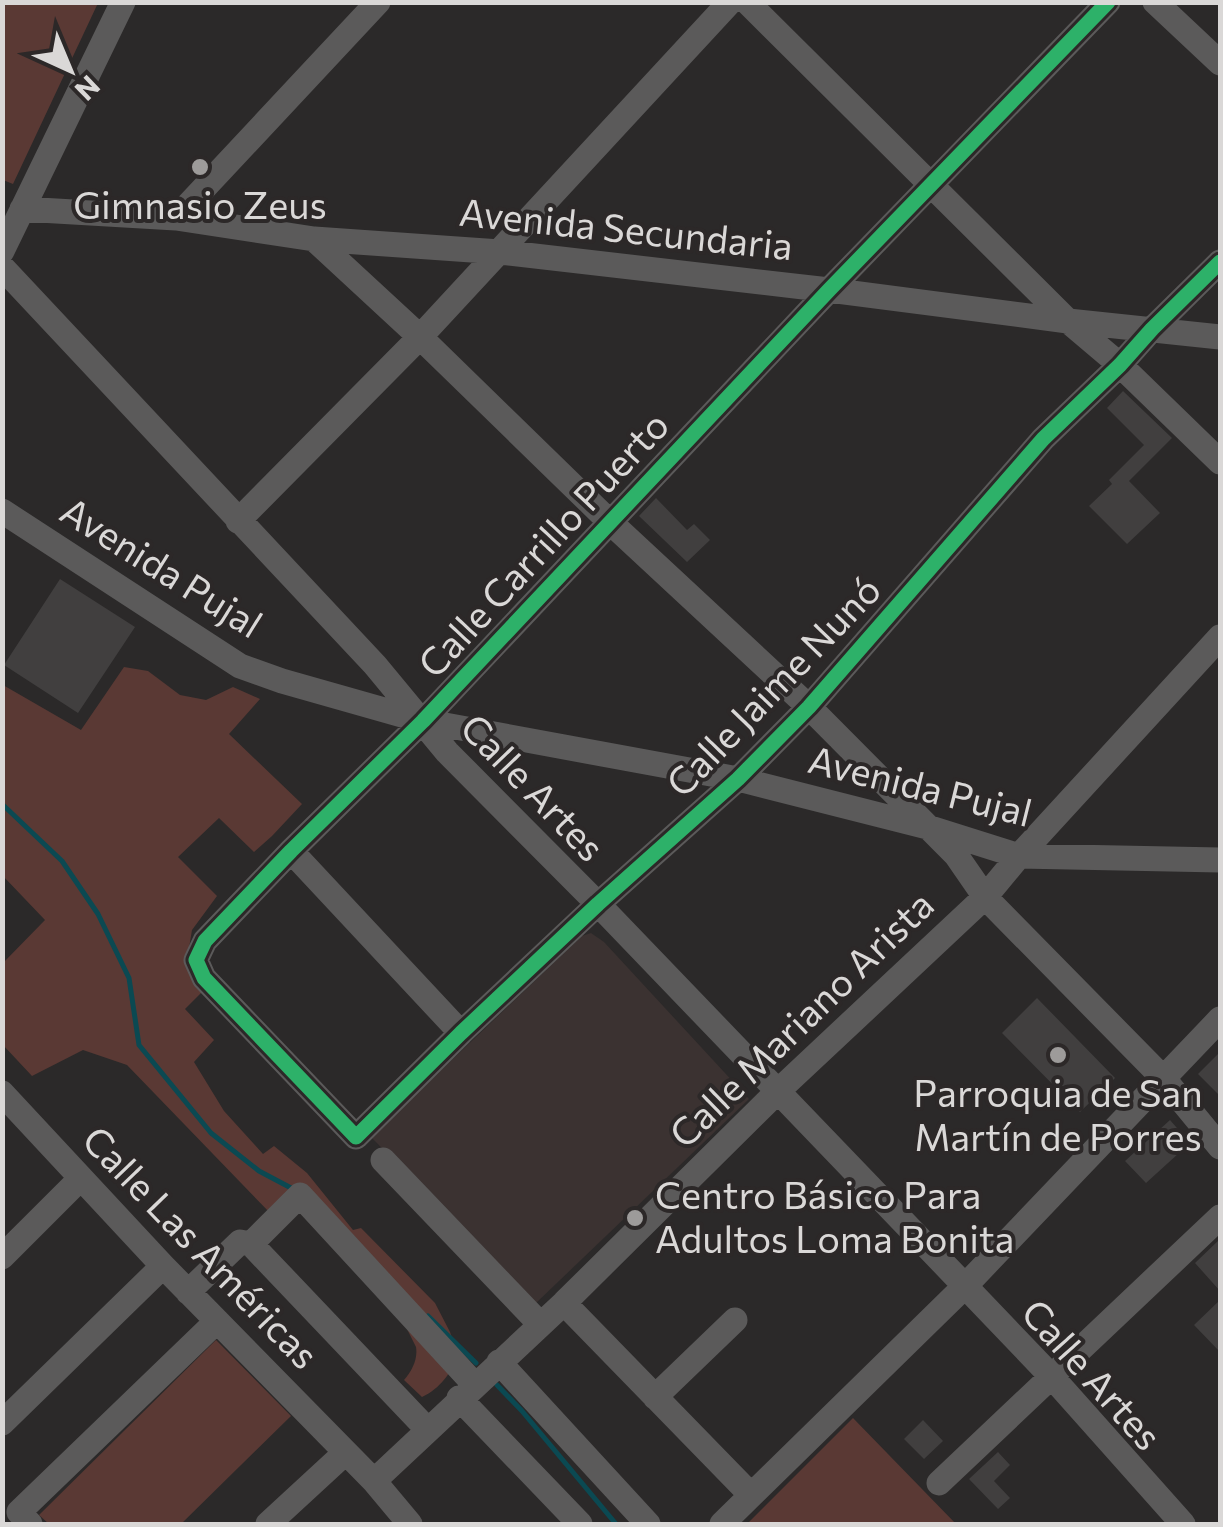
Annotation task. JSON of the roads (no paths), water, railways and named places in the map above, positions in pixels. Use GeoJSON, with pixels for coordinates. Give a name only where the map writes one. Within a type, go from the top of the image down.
{"type":"FeatureCollection","features":[{"type":"Feature","properties":{"kind":"street"},"geometry":{"type":"LineString","coordinates":[[2,251],[123,2]]}},
{"type":"Feature","properties":{"kind":"street"},"geometry":{"type":"LineString","coordinates":[[176,218],[378,2]]}},
{"type":"Feature","properties":{"kind":"street"},"geometry":{"type":"LineString","coordinates":[[238,522],[420,337],[730,2]]}},
{"type":"Feature","properties":{"kind":"street"},"geometry":{"type":"LineString","coordinates":[[747,2],[930,186],[1220,462]]}},
{"type":"Feature","properties":{"kind":"street","name":"Calle Carrillo Puerto"},"geometry":{"type":"LineString","coordinates":[[356,1137],[204,978],[196,960],[205,941],[423,721],[829,290],[1108,2]]}},
{"type":"Feature","properties":{"kind":"street"},"geometry":{"type":"LineString","coordinates":[[1154,2],[1220,63]]}},
{"type":"Feature","properties":{"kind":"street","name":"Avenida Secundaria"},"geometry":{"type":"LineString","coordinates":[[22,209],[176,218],[314,239],[500,252],[1220,336]]}},
{"type":"Feature","properties":{"kind":"street"},"geometry":{"type":"LineString","coordinates":[[314,239],[610,523],[809,707],[956,854],[985,897],[1164,1079],[1220,1146]]}},
{"type":"Feature","properties":{"kind":"street","name":"Calle Jaime Nunó"},"geometry":{"type":"LineString","coordinates":[[356,1137],[598,904],[738,780],[809,707],[1044,439],[1220,262]]}},
{"type":"Feature","properties":{"kind":"street","name":"Calle Artes"},"geometry":{"type":"LineString","coordinates":[[2,267],[375,666],[448,752],[965,1286],[1183,1524]]}},
{"type":"Feature","properties":{"kind":"street","name":"Avenida Pujal"},"geometry":{"type":"LineString","coordinates":[[2,511],[240,666],[282,681],[423,721],[738,780],[928,827],[1019,856],[1220,860]]}},
{"type":"Feature","properties":{"kind":"street","name":"Calle Mariano Arista"},"geometry":{"type":"LineString","coordinates":[[374,1481],[985,897],[1220,637]]}},
{"type":"Feature","properties":{"kind":"street"},"geometry":{"type":"LineString","coordinates":[[290,851],[461,1033]]}},
{"type":"Feature","properties":{"kind":"street"},"geometry":{"type":"LineString","coordinates":[[722,1524],[965,1286],[1220,1018]]}},
{"type":"Feature","properties":{"kind":"street","name":"Calle Las Américas"},"geometry":{"type":"LineString","coordinates":[[2,1094],[162,1266],[374,1481],[410,1524]]}},
{"type":"Feature","properties":{"kind":"street"},"geometry":{"type":"LineString","coordinates":[[383,1160],[540,1324]]}},
{"type":"Feature","properties":{"kind":"street"},"geometry":{"type":"LineString","coordinates":[[2,1257],[81,1178]]}},
{"type":"Feature","properties":{"kind":"street"},"geometry":{"type":"LineString","coordinates":[[251,1244],[300,1195],[580,1524]]}},
{"type":"Feature","properties":{"kind":"street"},"geometry":{"type":"LineString","coordinates":[[938,1483],[1220,1217]]}},
{"type":"Feature","properties":{"kind":"street"},"geometry":{"type":"LineString","coordinates":[[188,1292],[240,1242],[251,1244],[427,1429]]}},
{"type":"Feature","properties":{"kind":"street"},"geometry":{"type":"LineString","coordinates":[[2,1423],[162,1266]]}},
{"type":"Feature","properties":{"kind":"street"},"geometry":{"type":"LineString","coordinates":[[564,1303],[751,1495]]}},
{"type":"Feature","properties":{"kind":"street"},"geometry":{"type":"LineString","coordinates":[[655,1397],[735,1320]]}},
{"type":"Feature","properties":{"kind":"street"},"geometry":{"type":"LineString","coordinates":[[25,1518],[218,1321]]}},
{"type":"Feature","properties":{"kind":"street"},"geometry":{"type":"LineString","coordinates":[[499,1362],[648,1524]]}},
{"type":"Feature","properties":{"kind":"street"},"geometry":{"type":"LineString","coordinates":[[268,1524],[345,1454]]}},
{"type":"Feature","properties":{"kind":"waterway"},"geometry":{"type":"LineString","coordinates":[[2,804],[62,861],[98,914],[129,978],[139,1045],[211,1133],[259,1171],[293,1189]]}},
{"type":"Feature","properties":{"kind":"waterway"},"geometry":{"type":"LineString","coordinates":[[428,1316],[476,1363]]}},
{"type":"Feature","properties":{"kind":"waterway"},"geometry":{"type":"LineString","coordinates":[[497,1385],[616,1524]]}},
{"type":"Feature","properties":{"kind":"place","name":"Gimnasio Zeus"},"geometry":{"type":"Point","coordinates":[200,167]}},
{"type":"Feature","properties":{"kind":"place","name":"Parroquia de San Martín de Porres"},"geometry":{"type":"Point","coordinates":[1058,1055]}},
{"type":"Feature","properties":{"kind":"place","name":"Centro Básico Para Adultos Loma Bonita"},"geometry":{"type":"Point","coordinates":[635,1218]}}]}
